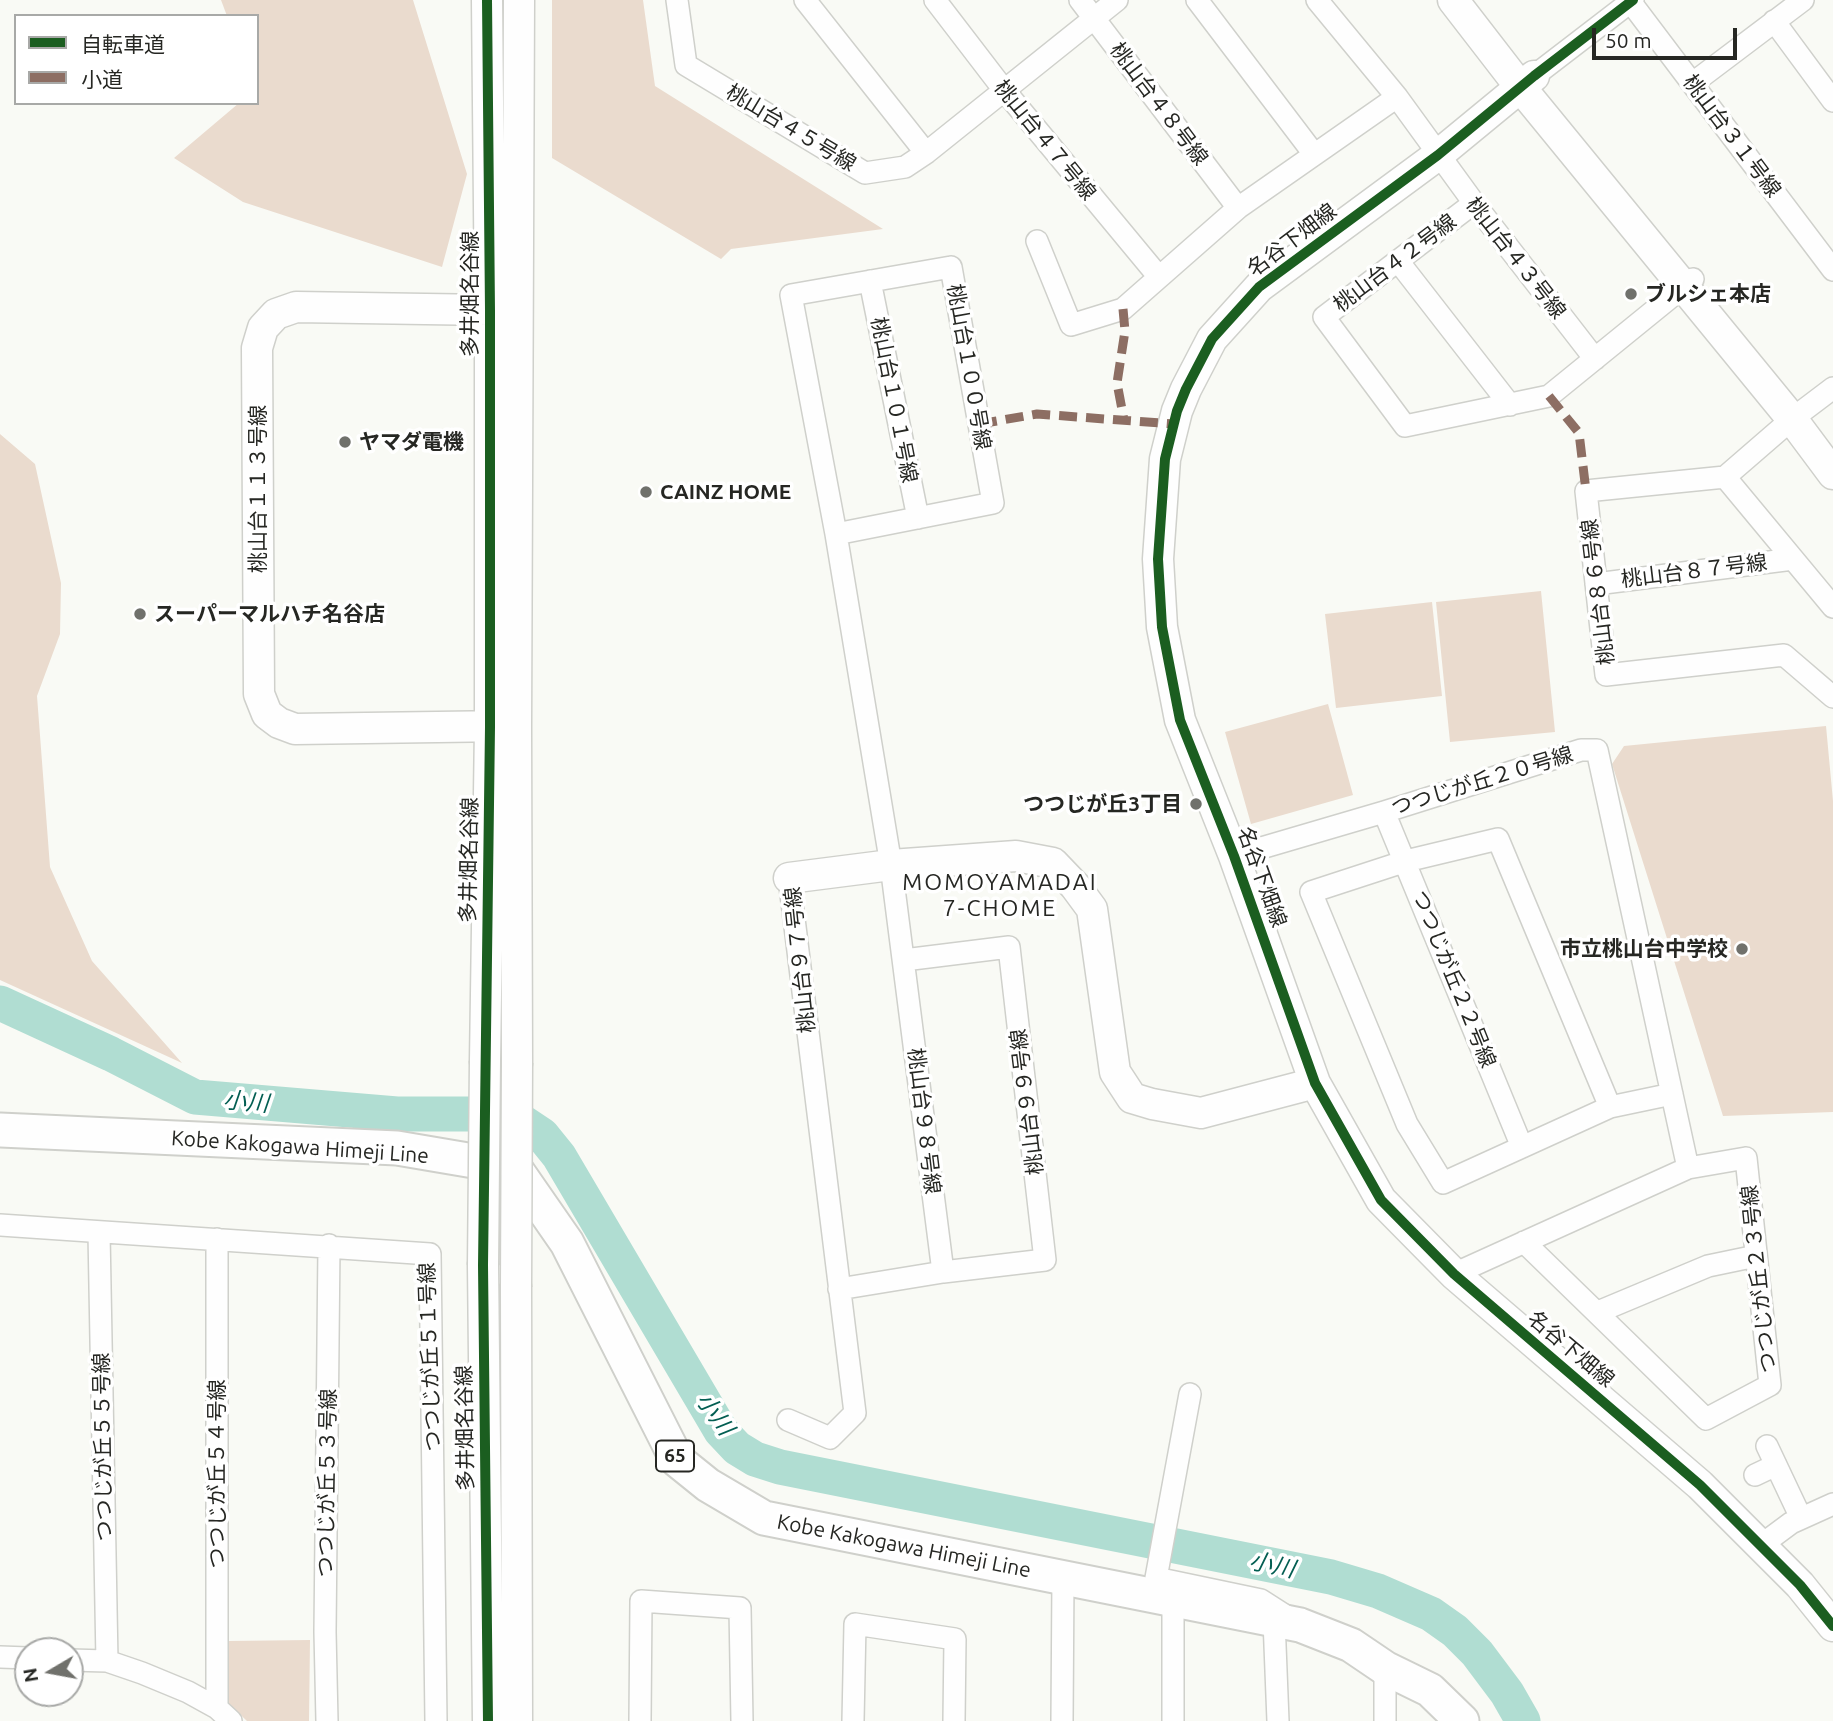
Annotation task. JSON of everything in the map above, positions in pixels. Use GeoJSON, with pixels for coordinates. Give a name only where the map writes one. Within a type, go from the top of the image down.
{"type":"FeatureCollection","features":[{"type":"Feature","properties":{"kind":"main road","name":"Kobe Kakogawa Himeji Line"},"geometry":{"type":"LineString","coordinates":[[0,1130],[397,1149],[515,1168],[567,1243],[677,1460],[708,1485],[764,1518],[1063,1577],[1164,1588],[1287,1622],[1351,1645],[1384,1668],[1430,1690],[1462,1721]]}},
{"type":"Feature","properties":{"kind":"street","name":"多井畑名谷線"},"geometry":{"type":"LineString","coordinates":[[487,0],[490,310],[517,1063],[517,1721]]}},
{"type":"Feature","properties":{"kind":"street","name":"多井畑名谷線"},"geometry":{"type":"LineString","coordinates":[[488,1721],[482,1265],[485,1061],[503,726],[519,0]]}},
{"type":"Feature","properties":{"kind":"street","name":"桃山台４５号線"},"geometry":{"type":"LineString","coordinates":[[677,0],[686,65],[865,173],[905,167],[926,153],[1117,0]]}},
{"type":"Feature","properties":{"kind":"street"},"geometry":{"type":"LineString","coordinates":[[805,0],[926,153]]}},
{"type":"Feature","properties":{"kind":"street","name":"桃山台４７号線"},"geometry":{"type":"LineString","coordinates":[[935,0],[1004,90],[1159,277]]}},
{"type":"Feature","properties":{"kind":"street","name":"桃山台４８号線"},"geometry":{"type":"LineString","coordinates":[[1080,0],[1238,208]]}},
{"type":"Feature","properties":{"kind":"street"},"geometry":{"type":"LineString","coordinates":[[1197,0],[1314,154]]}},
{"type":"Feature","properties":{"kind":"street"},"geometry":{"type":"LineString","coordinates":[[1317,0],[1396,97],[1437,155]]}},
{"type":"Feature","properties":{"kind":"street"},"geometry":{"type":"LineString","coordinates":[[1454,0],[1527,82],[1797,415],[1833,450]]}},
{"type":"Feature","properties":{"kind":"street"},"geometry":{"type":"LineString","coordinates":[[1474,0],[1527,82]]}},
{"type":"Feature","properties":{"kind":"street"},"geometry":{"type":"LineString","coordinates":[[1693,83],[1802,0]]}},
{"type":"Feature","properties":{"kind":"street"},"geometry":{"type":"LineString","coordinates":[[1527,82],[1631,1]]}},
{"type":"Feature","properties":{"kind":"street","name":"桃山台３１号線"},"geometry":{"type":"LineString","coordinates":[[1631,1],[1833,270]]}},
{"type":"Feature","properties":{"kind":"street"},"geometry":{"type":"LineString","coordinates":[[1774,21],[1833,101]]}},
{"type":"Feature","properties":{"kind":"street","name":"名谷下畑線"},"geometry":{"type":"LineString","coordinates":[[1527,82],[1437,155],[1259,287],[1212,339],[1177,411],[1165,459],[1158,559],[1162,627],[1180,720],[1234,856],[1315,1083],[1381,1200],[1454,1274],[1700,1485],[1800,1585],[1833,1626]]}},
{"type":"Feature","properties":{"kind":"street"},"geometry":{"type":"LineString","coordinates":[[1037,241],[1071,325],[1123,309],[1238,208],[1396,97]]}},
{"type":"Feature","properties":{"kind":"street","name":"桃山台４３号線"},"geometry":{"type":"LineString","coordinates":[[1437,155],[1595,359]]}},
{"type":"Feature","properties":{"kind":"street","name":"桃山台４２号線"},"geometry":{"type":"LineString","coordinates":[[1474,203],[1324,317],[1405,426],[1549,396],[1690,282]]}},
{"type":"Feature","properties":{"kind":"street"},"geometry":{"type":"LineString","coordinates":[[1398,261],[1510,405]]}},
{"type":"Feature","properties":{"kind":"street","name":"桃山台１００号線"},"geometry":{"type":"LineString","coordinates":[[836,534],[993,503],[951,267],[791,295],[836,534],[891,865]]}},
{"type":"Feature","properties":{"kind":"street","name":"桃山台１０１号線"},"geometry":{"type":"LineString","coordinates":[[870,281],[918,518]]}},
{"type":"Feature","properties":{"kind":"street","name":"桃山台１１３号線"},"geometry":{"type":"LineString","coordinates":[[490,310],[296,307],[276,314],[263,328],[257,348],[259,694],[267,714],[279,723],[295,729],[503,726]]}},
{"type":"Feature","properties":{"kind":"street"},"geometry":{"type":"LineString","coordinates":[[1833,388],[1725,477],[1833,607]]}},
{"type":"Feature","properties":{"kind":"street"},"geometry":{"type":"LineString","coordinates":[[1797,415],[1833,474]]}},
{"type":"Feature","properties":{"kind":"street","name":"桃山台８６号線"},"geometry":{"type":"LineString","coordinates":[[1725,477],[1586,491],[1606,675],[1784,655],[1833,696]]}},
{"type":"Feature","properties":{"kind":"street","name":"桃山台８７号線"},"geometry":{"type":"LineString","coordinates":[[1596,583],[1793,559]]}},
{"type":"Feature","properties":{"kind":"street","name":"つつじが丘２０号線"},"geometry":{"type":"LineString","coordinates":[[1234,856],[1581,750],[1597,750],[1689,1168]]}},
{"type":"Feature","properties":{"kind":"street","name":"つつじが丘２２号線"},"geometry":{"type":"LineString","coordinates":[[1384,812],[1522,1147]]}},
{"type":"Feature","properties":{"kind":"street"},"geometry":{"type":"LineString","coordinates":[[1610,1107],[1498,839],[1406,861],[1311,892],[1407,1124],[1443,1183],[1610,1107],[1672,1094]]}},
{"type":"Feature","properties":{"kind":"street","name":"桃山台９７号線"},"geometry":{"type":"LineString","coordinates":[[788,1420],[830,1438],[855,1413],[789,878],[891,865],[1016,856],[1053,863],[1092,909],[1115,1072],[1132,1097],[1152,1104],[1201,1113],[1315,1083]]}},
{"type":"Feature","properties":{"kind":"street","name":"桃山台９８号線"},"geometry":{"type":"LineString","coordinates":[[891,865],[943,1272]]}},
{"type":"Feature","properties":{"kind":"street","name":"桃山台９９号線"},"geometry":{"type":"LineString","coordinates":[[904,960],[1009,947],[1045,1260],[943,1272]]}},
{"type":"Feature","properties":{"kind":"street","name":"つつじが丘２３号線"},"geometry":{"type":"LineString","coordinates":[[1524,1242],[1706,1419],[1770,1385],[1746,1158],[1689,1168]]}},
{"type":"Feature","properties":{"kind":"street"},"geometry":{"type":"LineString","coordinates":[[1454,1274],[1689,1168]]}},
{"type":"Feature","properties":{"kind":"street","name":"つつじが丘５１号線"},"geometry":{"type":"LineString","coordinates":[[0,1225],[329,1245],[430,1254],[436,1721]]}},
{"type":"Feature","properties":{"kind":"street","name":"つつじが丘５５号線"},"geometry":{"type":"LineString","coordinates":[[99,1233],[107,1661]]}},
{"type":"Feature","properties":{"kind":"street","name":"つつじが丘５４号線"},"geometry":{"type":"LineString","coordinates":[[217,1240],[224,1714]]}},
{"type":"Feature","properties":{"kind":"street","name":"つつじが丘５３号線"},"geometry":{"type":"LineString","coordinates":[[327,1721],[325,1632],[329,1245]]}},
{"type":"Feature","properties":{"kind":"street"},"geometry":{"type":"LineString","coordinates":[[1598,1312],[1708,1266],[1756,1256]]}},
{"type":"Feature","properties":{"kind":"street"},"geometry":{"type":"LineString","coordinates":[[839,1289],[943,1272]]}},
{"type":"Feature","properties":{"kind":"street"},"geometry":{"type":"LineString","coordinates":[[1173,1721],[1164,1588],[1175,1480],[1190,1394]]}},
{"type":"Feature","properties":{"kind":"street"},"geometry":{"type":"LineString","coordinates":[[1755,1475],[1771,1455],[1801,1518]]}},
{"type":"Feature","properties":{"kind":"street"},"geometry":{"type":"LineString","coordinates":[[1760,1546],[1801,1518],[1833,1504]]}},
{"type":"Feature","properties":{"kind":"street"},"geometry":{"type":"LineString","coordinates":[[1062,1721],[1063,1577]]}},
{"type":"Feature","properties":{"kind":"street"},"geometry":{"type":"LineString","coordinates":[[640,1721],[641,1601],[740,1608],[742,1721]]}},
{"type":"Feature","properties":{"kind":"street"},"geometry":{"type":"LineString","coordinates":[[1278,1721],[1287,1622]]}},
{"type":"Feature","properties":{"kind":"street"},"geometry":{"type":"LineString","coordinates":[[853,1721],[855,1624],[955,1639],[954,1721]]}},
{"type":"Feature","properties":{"kind":"street"},"geometry":{"type":"LineString","coordinates":[[84,1660],[107,1661],[165,1683],[224,1714]]}},
{"type":"Feature","properties":{"kind":"street"},"geometry":{"type":"LineString","coordinates":[[1384,1668],[1385,1721]]}},
{"type":"Feature","properties":{"kind":"shaded area"},"geometry":{"type":"Polygon","coordinates":[[[221,0],[413,0],[467,174],[442,267],[243,202],[174,158],[237,105],[259,105],[259,14],[226,14],[221,0]]]}},
{"type":"Feature","properties":{"kind":"shaded area"},"geometry":{"type":"Polygon","coordinates":[[[552,0],[643,0],[655,86],[883,229],[731,249],[721,259],[552,158],[552,0]]]}},
{"type":"Feature","properties":{"kind":"shaded area"},"geometry":{"type":"Polygon","coordinates":[[[0,434],[35,464],[61,583],[60,634],[37,696],[50,867],[92,961],[182,1063],[0,980],[0,434]]]}},
{"type":"Feature","properties":{"kind":"shaded area"},"geometry":{"type":"Polygon","coordinates":[[[1541,591],[1555,732],[1450,742],[1436,602],[1541,591]]]}},
{"type":"Feature","properties":{"kind":"shaded area"},"geometry":{"type":"Polygon","coordinates":[[[1432,602],[1442,696],[1336,708],[1325,614],[1432,602]]]}},
{"type":"Feature","properties":{"kind":"shaded area"},"geometry":{"type":"Polygon","coordinates":[[[1328,704],[1353,795],[1251,824],[1225,732],[1328,704]]]}},
{"type":"Feature","properties":{"kind":"shaded area","name":"市立桃山台中学校"},"geometry":{"type":"Polygon","coordinates":[[[1826,726],[1833,801],[1833,1112],[1723,1116],[1612,764],[1624,746],[1826,726]]]}},
{"type":"Feature","properties":{"kind":"shaded area"},"geometry":{"type":"Polygon","coordinates":[[[310,1640],[309,1721],[247,1721],[226,1701],[229,1641],[310,1640]]]}},
{"type":"Feature","properties":{"kind":"waterway","name":"小川"},"geometry":{"type":"LineString","coordinates":[[0,1003],[111,1054],[195,1097],[397,1114],[478,1114],[524,1123],[542,1135],[559,1156],[721,1431],[737,1448],[755,1459],[780,1467],[1331,1577],[1378,1591],[1431,1614],[1455,1631],[1477,1653],[1507,1693],[1523,1721]]}},
{"type":"Feature","properties":{"kind":"marked path"},"geometry":{"type":"LineString","coordinates":[[1123,309],[1125,331],[1117,383],[1124,420]]}},
{"type":"Feature","properties":{"kind":"marked path"},"geometry":{"type":"LineString","coordinates":[[1549,396],[1579,433],[1586,491]]}},
{"type":"Feature","properties":{"kind":"marked path"},"geometry":{"type":"LineString","coordinates":[[979,424],[1037,414],[1174,424]]}},
{"type":"Feature","properties":{"kind":"cycle path"},"geometry":{"type":"LineString","coordinates":[[487,0],[490,727],[483,1265],[488,1721]]}},
{"type":"Feature","properties":{"kind":"cycle path"},"geometry":{"type":"LineString","coordinates":[[1633,0],[1534,76],[1438,155],[1259,287],[1212,339],[1177,411],[1165,459],[1158,559],[1162,627],[1180,720],[1234,856],[1315,1083],[1381,1200],[1454,1274],[1700,1485],[1800,1585],[1833,1626]]}},
{"type":"Feature","properties":{"kind":"place","name":"ブルシェ本店"},"geometry":{"type":"Point","coordinates":[1631,294]}},
{"type":"Feature","properties":{"kind":"place","name":"ヤマダ電機"},"geometry":{"type":"Point","coordinates":[345,442]}},
{"type":"Feature","properties":{"kind":"place","name":"CAINZ HOME"},"geometry":{"type":"Point","coordinates":[646,492]}},
{"type":"Feature","properties":{"kind":"place","name":"スーパーマルハチ名谷店"},"geometry":{"type":"Point","coordinates":[140,614]}},
{"type":"Feature","properties":{"kind":"place","name":"つつじが丘3丁目"},"geometry":{"type":"Point","coordinates":[1196,804]}},
{"type":"Feature","properties":{"kind":"place","name":"市立桃山台中学校"},"geometry":{"type":"Point","coordinates":[1742,949]}},
{"type":"Feature","properties":{"kind":"district","name":"MOMOYAMADAI 7-CHOME"},"geometry":{"type":"Point","coordinates":[1000,895]}}]}
